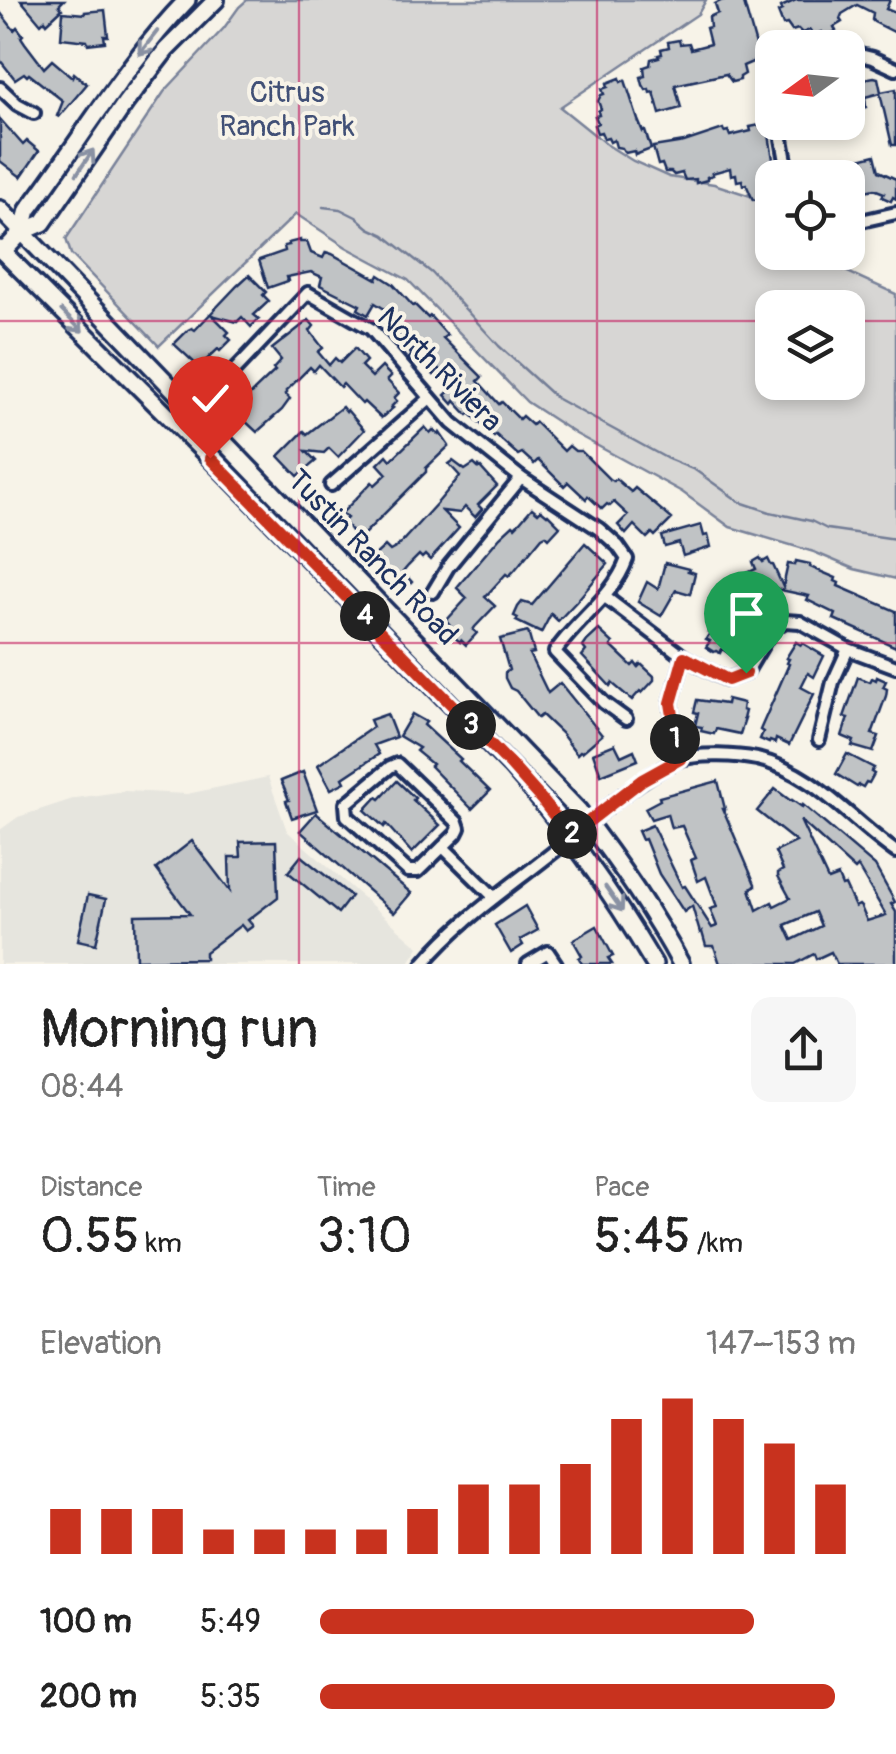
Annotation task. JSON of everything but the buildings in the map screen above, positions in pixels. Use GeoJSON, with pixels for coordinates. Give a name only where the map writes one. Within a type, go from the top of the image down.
{"type":"FeatureCollection","features":[{"type":"Feature","properties":{"kind":"main road"},"geometry":{"type":"LineString","coordinates":[[22,232],[28,210],[124,74],[187,0]]}},
{"type":"Feature","properties":{"kind":"main road"},"geometry":{"type":"LineString","coordinates":[[1,251],[22,232],[43,223],[156,63],[216,0]]}},
{"type":"Feature","properties":{"kind":"main road","name":"Tustin Ranch Road"},"geometry":{"type":"LineString","coordinates":[[0,210],[588,822],[652,914],[681,964]]}},
{"type":"Feature","properties":{"kind":"main road","name":"Tustin Ranch Road"},"geometry":{"type":"LineString","coordinates":[[1,251],[210,458],[542,800],[622,910],[654,964]]}},
{"type":"Feature","properties":{"kind":"street"},"geometry":{"type":"LineString","coordinates":[[865,56],[896,69]]}},
{"type":"Feature","properties":{"kind":"street"},"geometry":{"type":"LineString","coordinates":[[0,88],[34,114]]}},
{"type":"Feature","properties":{"kind":"street"},"geometry":{"type":"LineString","coordinates":[[865,220],[896,213]]}},
{"type":"Feature","properties":{"kind":"street","name":"North Riviera"},"geometry":{"type":"LineString","coordinates":[[232,374],[308,293],[371,328],[452,422],[521,478],[600,529],[618,546],[627,559],[621,576],[604,598]]}},
{"type":"Feature","properties":{"kind":"street"},"geometry":{"type":"LineString","coordinates":[[330,485],[430,398]]}},
{"type":"Feature","properties":{"kind":"street"},"geometry":{"type":"LineString","coordinates":[[434,592],[448,566],[521,478]]}},
{"type":"Feature","properties":{"kind":"street"},"geometry":{"type":"LineString","coordinates":[[626,718],[604,703],[555,652],[604,598],[684,657],[728,680],[746,673],[772,629],[786,621],[800,622],[848,649],[896,667]]}},
{"type":"Feature","properties":{"kind":"street"},"geometry":{"type":"LineString","coordinates":[[819,740],[833,682],[848,649]]}},
{"type":"Feature","properties":{"kind":"street"},"geometry":{"type":"LineString","coordinates":[[680,759],[671,703],[684,657]]}},
{"type":"Feature","properties":{"kind":"street"},"geometry":{"type":"LineString","coordinates":[[424,964],[444,940],[570,836],[642,780],[680,759],[719,755],[756,759],[785,769],[824,792],[896,852]]}},
{"type":"Feature","properties":{"kind":"street"},"geometry":{"type":"LineString","coordinates":[[397,764],[457,822],[456,834],[442,847],[418,871],[408,871],[346,816],[346,804],[397,764]]}},
{"type":"Feature","properties":{"kind":"street"},"geometry":{"type":"LineString","coordinates":[[442,847],[494,897]]}},
{"type":"Feature","properties":{"kind":"street"},"geometry":{"type":"LineString","coordinates":[[528,964],[548,952],[556,964]]}},
{"type":"Feature","properties":{"kind":"shaded area"},"geometry":{"type":"Polygon","coordinates":[[[268,777],[287,831],[419,947],[408,964],[0,964],[0,830],[18,817],[76,798],[125,791],[187,794],[268,777]]]}},
{"type":"Feature","properties":{"kind":"green space","name":"Citrus Ranch Park"},"geometry":{"type":"Polygon","coordinates":[[[247,0],[706,0],[698,14],[560,107],[633,161],[669,177],[714,184],[755,197],[755,270],[843,270],[896,294],[896,579],[854,569],[814,552],[730,527],[682,492],[576,434],[527,402],[408,280],[346,247],[296,214],[159,346],[71,254],[66,239],[164,92],[247,0]]]}},
{"type":"Feature","properties":{"kind":"waterway"},"geometry":{"type":"LineString","coordinates":[[323,207],[340,209],[356,217],[432,273],[499,346],[556,398],[695,470],[740,502],[827,529],[896,539]]}},
{"type":"Feature","properties":{"kind":"route"},"geometry":{"type":"LineString","coordinates":[[210,458],[510,764],[570,836],[642,780],[680,759],[671,703],[684,657],[728,680],[746,673]]}}]}
